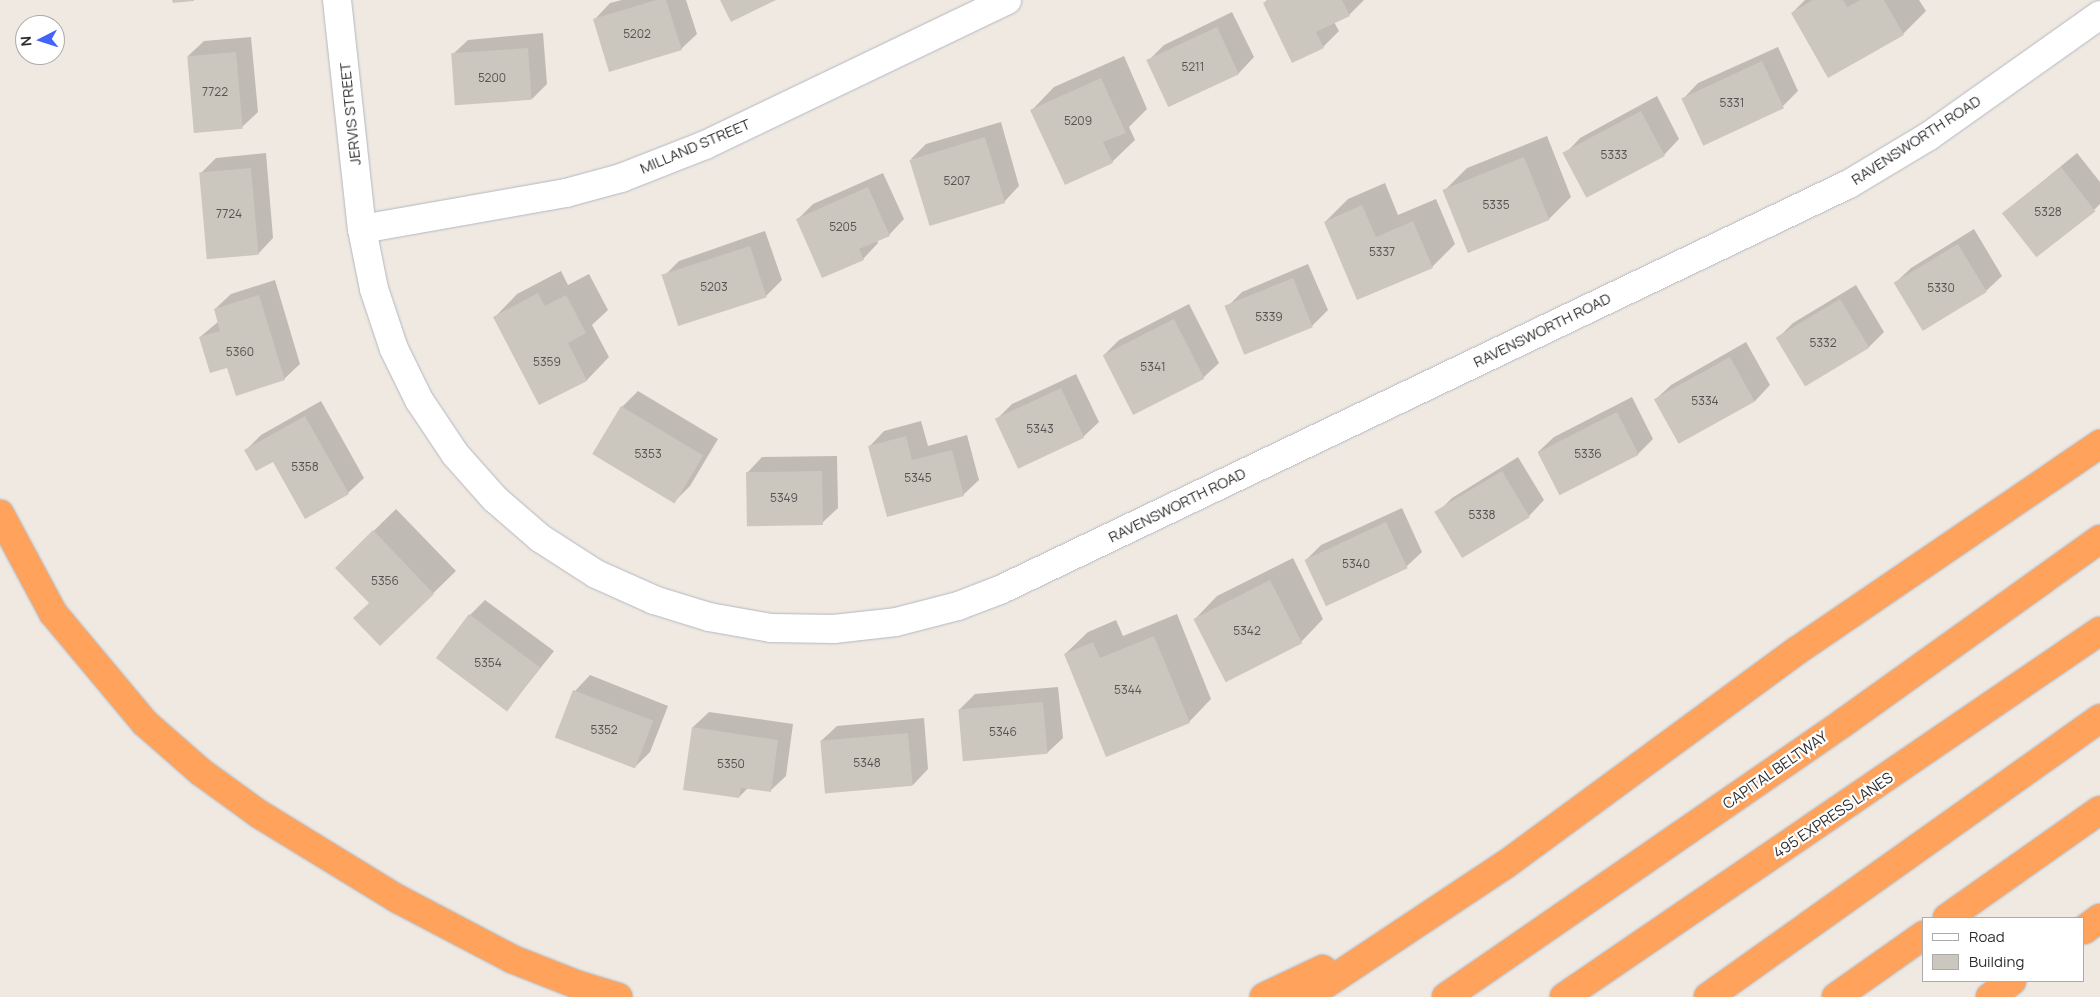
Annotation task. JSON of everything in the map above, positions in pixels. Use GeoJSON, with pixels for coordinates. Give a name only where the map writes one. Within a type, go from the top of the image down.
{"type":"FeatureCollection","features":[{"type":"Feature","properties":{"kind":"highway"},"geometry":{"type":"LineString","coordinates":[[1306,997],[1504,865],[1798,650],[2100,444]]}},
{"type":"Feature","properties":{"kind":"highway"},"geometry":{"type":"LineString","coordinates":[[0,514],[52,613],[145,723],[201,772],[259,814],[396,898],[512,959],[618,997]]}},
{"type":"Feature","properties":{"kind":"highway","name":"CAPITAL BELTWAY"},"geometry":{"type":"LineString","coordinates":[[1446,997],[1843,723],[2100,539]]}},
{"type":"Feature","properties":{"kind":"highway","name":"495 EXPRESS LANES"},"geometry":{"type":"LineString","coordinates":[[1564,997],[2100,631]]}},
{"type":"Feature","properties":{"kind":"highway"},"geometry":{"type":"LineString","coordinates":[[1708,997],[2100,718]]}},
{"type":"Feature","properties":{"kind":"highway"},"geometry":{"type":"LineString","coordinates":[[1948,917],[2100,810]]}},
{"type":"Feature","properties":{"kind":"highway"},"geometry":{"type":"LineString","coordinates":[[1264,997],[1307,978],[1504,865]]}},
{"type":"Feature","properties":{"kind":"highway"},"geometry":{"type":"LineString","coordinates":[[2085,929],[2100,918]]}},
{"type":"Feature","properties":{"kind":"highway"},"geometry":{"type":"LineString","coordinates":[[1836,997],[1922,936]]}},
{"type":"Feature","properties":{"kind":"highway"},"geometry":{"type":"LineString","coordinates":[[1990,997],[2011,982]]}},
{"type":"Feature","properties":{"kind":"street","name":"JERVIS STREET"},"geometry":{"type":"LineString","coordinates":[[337,0],[362,229]]}},
{"type":"Feature","properties":{"kind":"street","name":"MILLAND STREET"},"geometry":{"type":"LineString","coordinates":[[362,229],[566,193],[621,178],[705,145],[1007,0]]}},
{"type":"Feature","properties":{"kind":"street","name":"RAVENSWORTH ROAD"},"geometry":{"type":"LineString","coordinates":[[362,229],[374,289],[394,349],[418,400],[472,473],[495,499],[540,538],[596,574],[654,600],[709,617],[772,628],[834,629],[896,622],[958,606],[1000,590],[1849,184],[1928,136],[2100,15]]}},
{"type":"Feature","properties":{"kind":"building"},"geometry":{"type":"Polygon","coordinates":[[[172,0],[194,0],[194,1],[173,3],[172,0]]]}},
{"type":"Feature","properties":{"kind":"building"},"geometry":{"type":"Polygon","coordinates":[[[656,0],[666,0],[682,50],[609,72],[593,19],[656,0]]]}},
{"type":"Feature","properties":{"kind":"building"},"geometry":{"type":"Polygon","coordinates":[[[720,0],[776,0],[731,22],[720,0]]]}},
{"type":"Feature","properties":{"kind":"building"},"geometry":{"type":"Polygon","coordinates":[[[1268,0],[1342,0],[1350,16],[1316,32],[1324,48],[1292,63],[1263,3],[1268,0]]]}},
{"type":"Feature","properties":{"kind":"building"},"geometry":{"type":"Polygon","coordinates":[[[1813,0],[1843,0],[1847,7],[1861,0],[1884,0],[1904,35],[1828,78],[1791,13],[1813,0]]]}},
{"type":"Feature","properties":{"kind":"building"},"geometry":{"type":"Polygon","coordinates":[[[1217,27],[1239,74],[1168,107],[1146,60],[1217,27]]]}},
{"type":"Feature","properties":{"kind":"building"},"geometry":{"type":"Polygon","coordinates":[[[528,48],[532,100],[455,105],[451,53],[528,48]]]}},
{"type":"Feature","properties":{"kind":"building"},"geometry":{"type":"Polygon","coordinates":[[[236,52],[243,129],[194,133],[187,56],[236,52]]]}},
{"type":"Feature","properties":{"kind":"building"},"geometry":{"type":"Polygon","coordinates":[[[1762,61],[1784,108],[1703,146],[1681,99],[1762,61]]]}},
{"type":"Feature","properties":{"kind":"building"},"geometry":{"type":"Polygon","coordinates":[[[1101,78],[1126,133],[1103,142],[1113,163],[1065,185],[1030,110],[1101,78]]]}},
{"type":"Feature","properties":{"kind":"building"},"geometry":{"type":"Polygon","coordinates":[[[1641,111],[1665,156],[1586,198],[1562,153],[1641,111]]]}},
{"type":"Feature","properties":{"kind":"building"},"geometry":{"type":"Polygon","coordinates":[[[985,137],[1005,203],[930,226],[909,160],[985,137]]]}},
{"type":"Feature","properties":{"kind":"building"},"geometry":{"type":"Polygon","coordinates":[[[1524,157],[1549,220],[1468,253],[1442,190],[1524,157]]]}},
{"type":"Feature","properties":{"kind":"building"},"geometry":{"type":"Polygon","coordinates":[[[2061,167],[2095,211],[2036,257],[2002,213],[2061,167]]]}},
{"type":"Feature","properties":{"kind":"building"},"geometry":{"type":"Polygon","coordinates":[[[251,168],[259,255],[207,259],[199,173],[251,168]]]}},
{"type":"Feature","properties":{"kind":"building"},"geometry":{"type":"Polygon","coordinates":[[[868,187],[890,236],[859,249],[864,260],[822,278],[796,219],[868,187]]]}},
{"type":"Feature","properties":{"kind":"building"},"geometry":{"type":"Polygon","coordinates":[[[1362,205],[1376,237],[1413,221],[1433,268],[1357,300],[1324,222],[1362,205]]]}},
{"type":"Feature","properties":{"kind":"building"},"geometry":{"type":"Polygon","coordinates":[[[1958,244],[1987,292],[1923,331],[1894,283],[1958,244]]]}},
{"type":"Feature","properties":{"kind":"building"},"geometry":{"type":"Polygon","coordinates":[[[750,246],[767,297],[678,326],[662,275],[750,246]]]}},
{"type":"Feature","properties":{"kind":"building"},"geometry":{"type":"Polygon","coordinates":[[[1293,278],[1313,327],[1244,355],[1224,306],[1293,278]]]}},
{"type":"Feature","properties":{"kind":"building"},"geometry":{"type":"Polygon","coordinates":[[[538,293],[545,306],[566,295],[586,333],[568,343],[587,381],[539,405],[493,317],[538,293]]]}},
{"type":"Feature","properties":{"kind":"building"},"geometry":{"type":"Polygon","coordinates":[[[259,295],[285,380],[236,396],[227,368],[210,373],[199,337],[220,331],[214,309],[259,295]]]}},
{"type":"Feature","properties":{"kind":"building"},"geometry":{"type":"Polygon","coordinates":[[[1840,299],[1869,348],[1805,386],[1776,338],[1840,299]]]}},
{"type":"Feature","properties":{"kind":"building"},"geometry":{"type":"Polygon","coordinates":[[[1174,319],[1204,379],[1133,415],[1103,355],[1174,319]]]}},
{"type":"Feature","properties":{"kind":"building"},"geometry":{"type":"Polygon","coordinates":[[[1730,357],[1755,402],[1679,444],[1654,399],[1730,357]]]}},
{"type":"Feature","properties":{"kind":"building"},"geometry":{"type":"Polygon","coordinates":[[[1061,388],[1084,438],[1018,469],[995,419],[1061,388]]]}},
{"type":"Feature","properties":{"kind":"building"},"geometry":{"type":"Polygon","coordinates":[[[621,406],[703,455],[674,503],[592,454],[621,406]]]}},
{"type":"Feature","properties":{"kind":"building"},"geometry":{"type":"Polygon","coordinates":[[[1617,412],[1639,455],[1559,495],[1538,452],[1617,412]]]}},
{"type":"Feature","properties":{"kind":"building"},"geometry":{"type":"Polygon","coordinates":[[[305,416],[349,494],[305,519],[273,462],[256,471],[244,450],[305,416]]]}},
{"type":"Feature","properties":{"kind":"building"},"geometry":{"type":"Polygon","coordinates":[[[906,436],[912,460],[952,450],[964,496],[887,517],[868,446],[906,436]]]}},
{"type":"Feature","properties":{"kind":"building"},"geometry":{"type":"Polygon","coordinates":[[[822,471],[823,525],[747,526],[746,472],[822,471]]]}},
{"type":"Feature","properties":{"kind":"building"},"geometry":{"type":"Polygon","coordinates":[[[1502,471],[1530,517],[1462,558],[1434,512],[1502,471]]]}},
{"type":"Feature","properties":{"kind":"building"},"geometry":{"type":"Polygon","coordinates":[[[1386,522],[1408,568],[1326,606],[1304,560],[1386,522]]]}},
{"type":"Feature","properties":{"kind":"building"},"geometry":{"type":"Polygon","coordinates":[[[373,530],[434,594],[380,646],[353,618],[369,603],[335,568],[373,530]]]}},
{"type":"Feature","properties":{"kind":"building"},"geometry":{"type":"Polygon","coordinates":[[[1270,580],[1302,643],[1226,682],[1193,619],[1270,580]]]}},
{"type":"Feature","properties":{"kind":"building"},"geometry":{"type":"Polygon","coordinates":[[[469,614],[540,668],[507,711],[436,658],[469,614]]]}},
{"type":"Feature","properties":{"kind":"building"},"geometry":{"type":"Polygon","coordinates":[[[1154,636],[1190,723],[1106,757],[1064,654],[1093,642],[1100,658],[1154,636]]]}},
{"type":"Feature","properties":{"kind":"building"},"geometry":{"type":"Polygon","coordinates":[[[573,690],[653,721],[635,768],[555,738],[573,690]]]}},
{"type":"Feature","properties":{"kind":"building"},"geometry":{"type":"Polygon","coordinates":[[[1043,702],[1048,754],[963,761],[958,709],[1043,702]]]}},
{"type":"Feature","properties":{"kind":"building"},"geometry":{"type":"Polygon","coordinates":[[[692,727],[778,740],[771,792],[741,788],[739,798],[683,790],[692,727]]]}},
{"type":"Feature","properties":{"kind":"building"},"geometry":{"type":"Polygon","coordinates":[[[908,733],[913,786],[825,793],[820,741],[908,733]]]}}]}
